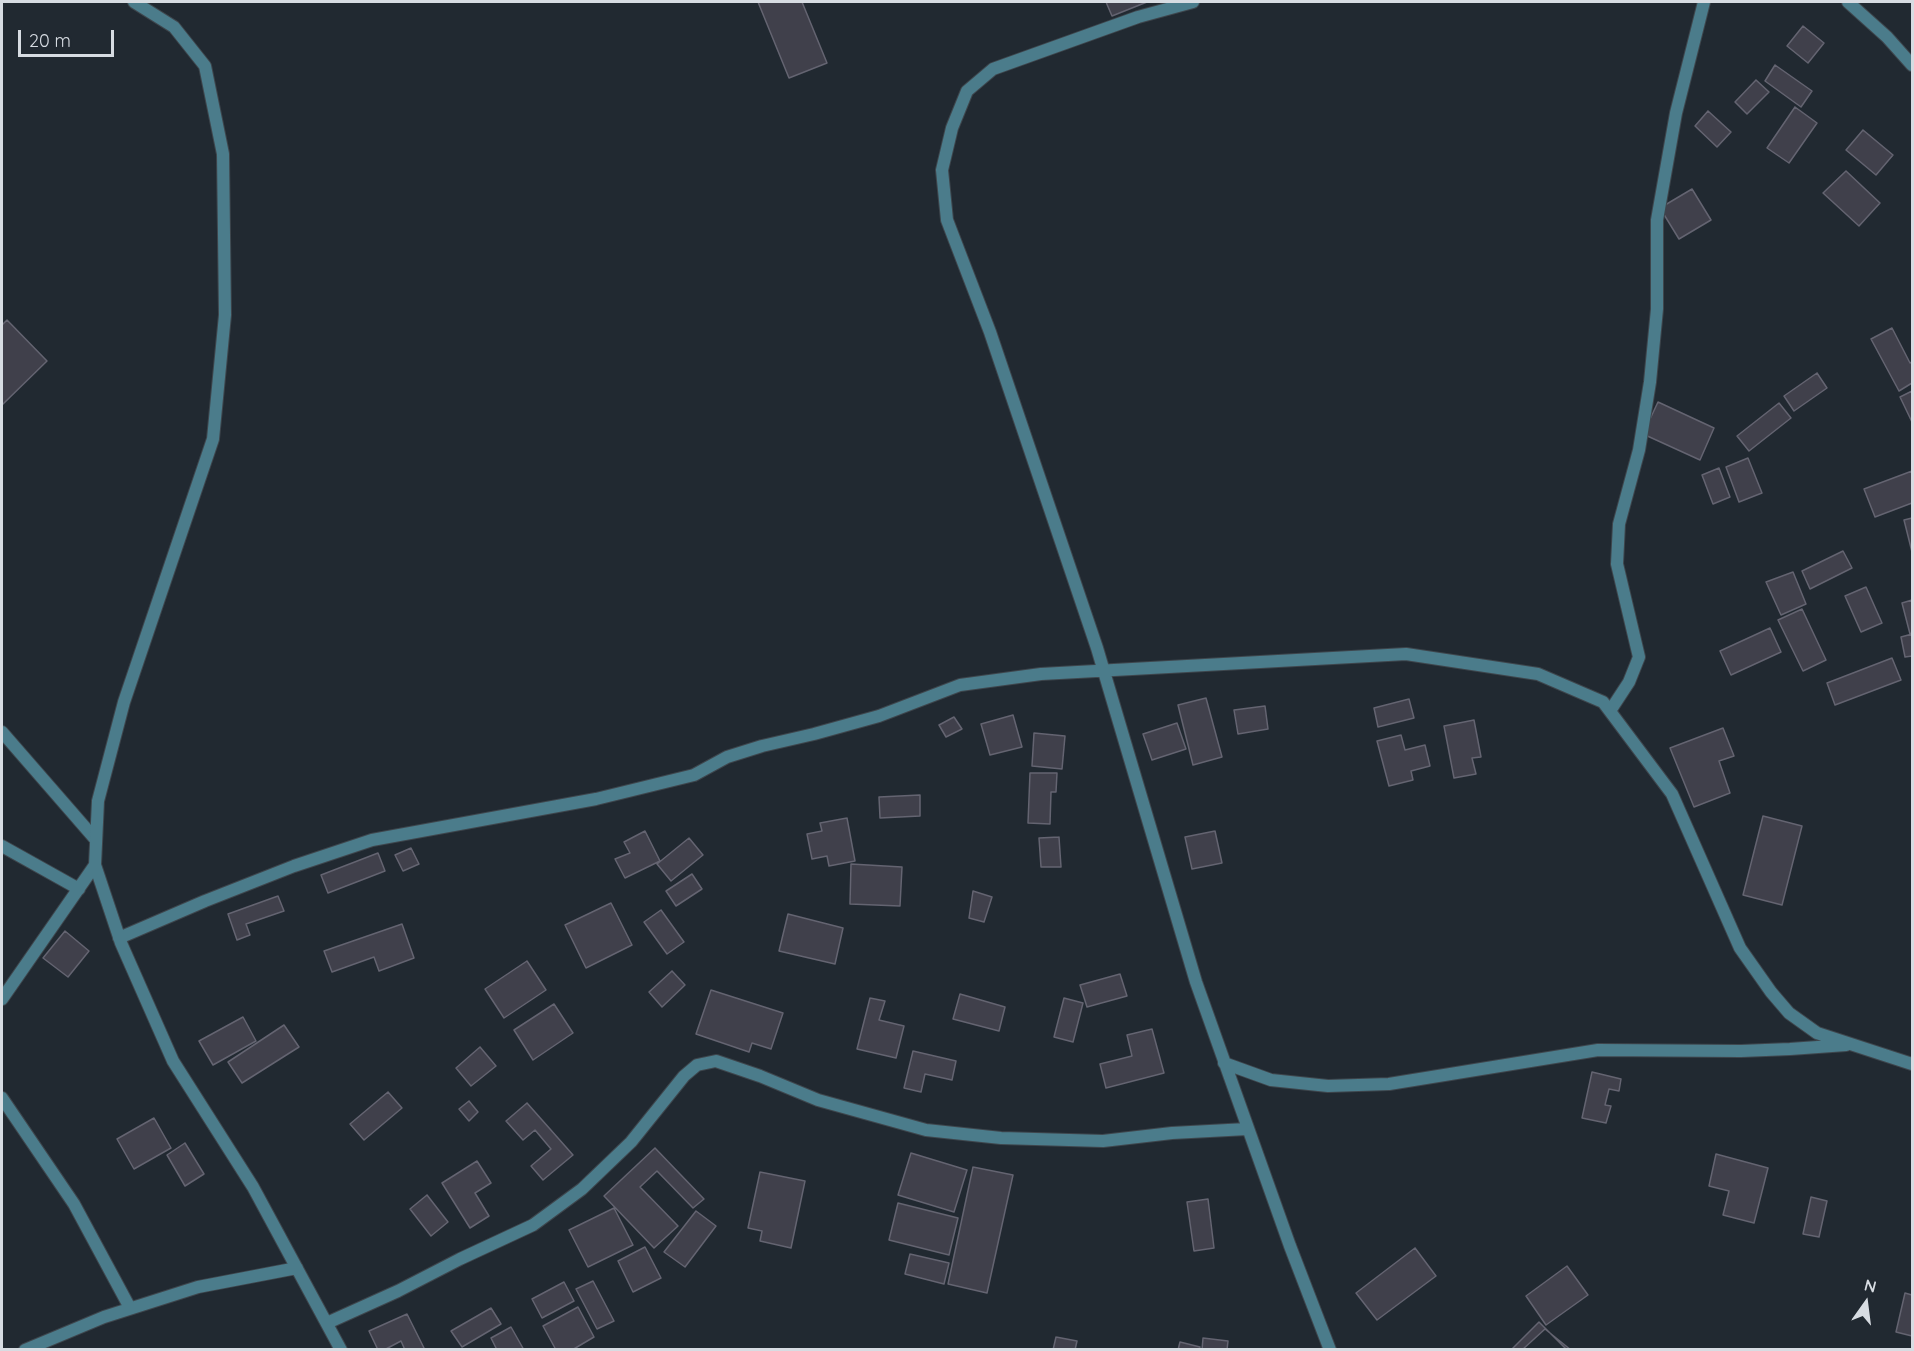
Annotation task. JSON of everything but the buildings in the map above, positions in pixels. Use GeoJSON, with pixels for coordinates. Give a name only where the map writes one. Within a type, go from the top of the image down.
{"type":"FeatureCollection","features":[{"type":"Feature","properties":{"kind":"street"},"geometry":{"type":"LineString","coordinates":[[134,2],[174,27],[205,66],[223,154],[225,315],[213,439],[124,702],[98,801],[95,865],[119,938],[172,1061],[253,1187],[341,1350]]}},
{"type":"Feature","properties":{"kind":"street"},"geometry":{"type":"LineString","coordinates":[[1187,2],[993,69],[966,91],[952,128],[942,170],[947,220],[990,332],[1103,670],[1196,982],[1247,1129],[1330,1350]]}},
{"type":"Feature","properties":{"kind":"street"},"geometry":{"type":"LineString","coordinates":[[1610,711],[1629,682],[1639,657],[1617,564],[1619,524],[1639,450],[1650,382],[1657,309],[1657,220],[1676,113],[1704,2]]}},
{"type":"Feature","properties":{"kind":"street"},"geometry":{"type":"LineString","coordinates":[[1848,2],[1887,37],[1912,65]]}},
{"type":"Feature","properties":{"kind":"street"},"geometry":{"type":"LineString","coordinates":[[119,938],[274,874],[372,840],[596,799],[694,775],[727,757],[879,716],[960,686],[1041,674],[1406,654],[1538,674],[1603,702],[1672,794],[1740,948],[1771,992],[1789,1012],[1817,1033],[1912,1064]]}},
{"type":"Feature","properties":{"kind":"street"},"geometry":{"type":"LineString","coordinates":[[2,732],[96,840]]}},
{"type":"Feature","properties":{"kind":"street"},"geometry":{"type":"LineString","coordinates":[[2,846],[79,888]]}},
{"type":"Feature","properties":{"kind":"street"},"geometry":{"type":"LineString","coordinates":[[2,999],[95,865]]}},
{"type":"Feature","properties":{"kind":"street"},"geometry":{"type":"LineString","coordinates":[[1224,1063],[1271,1080],[1338,1086],[1389,1084],[1598,1050],[1740,1051],[1852,1044]]}},
{"type":"Feature","properties":{"kind":"street"},"geometry":{"type":"LineString","coordinates":[[327,1323],[532,1225],[582,1190],[632,1142],[684,1076],[697,1065],[716,1061],[818,1100],[926,1130],[1001,1138],[1102,1141],[1172,1133],[1247,1129]]}},
{"type":"Feature","properties":{"kind":"street"},"geometry":{"type":"LineString","coordinates":[[2,1098],[75,1203],[130,1308]]}},
{"type":"Feature","properties":{"kind":"street"},"geometry":{"type":"LineString","coordinates":[[26,1350],[104,1317],[198,1287],[297,1268]]}}]}
